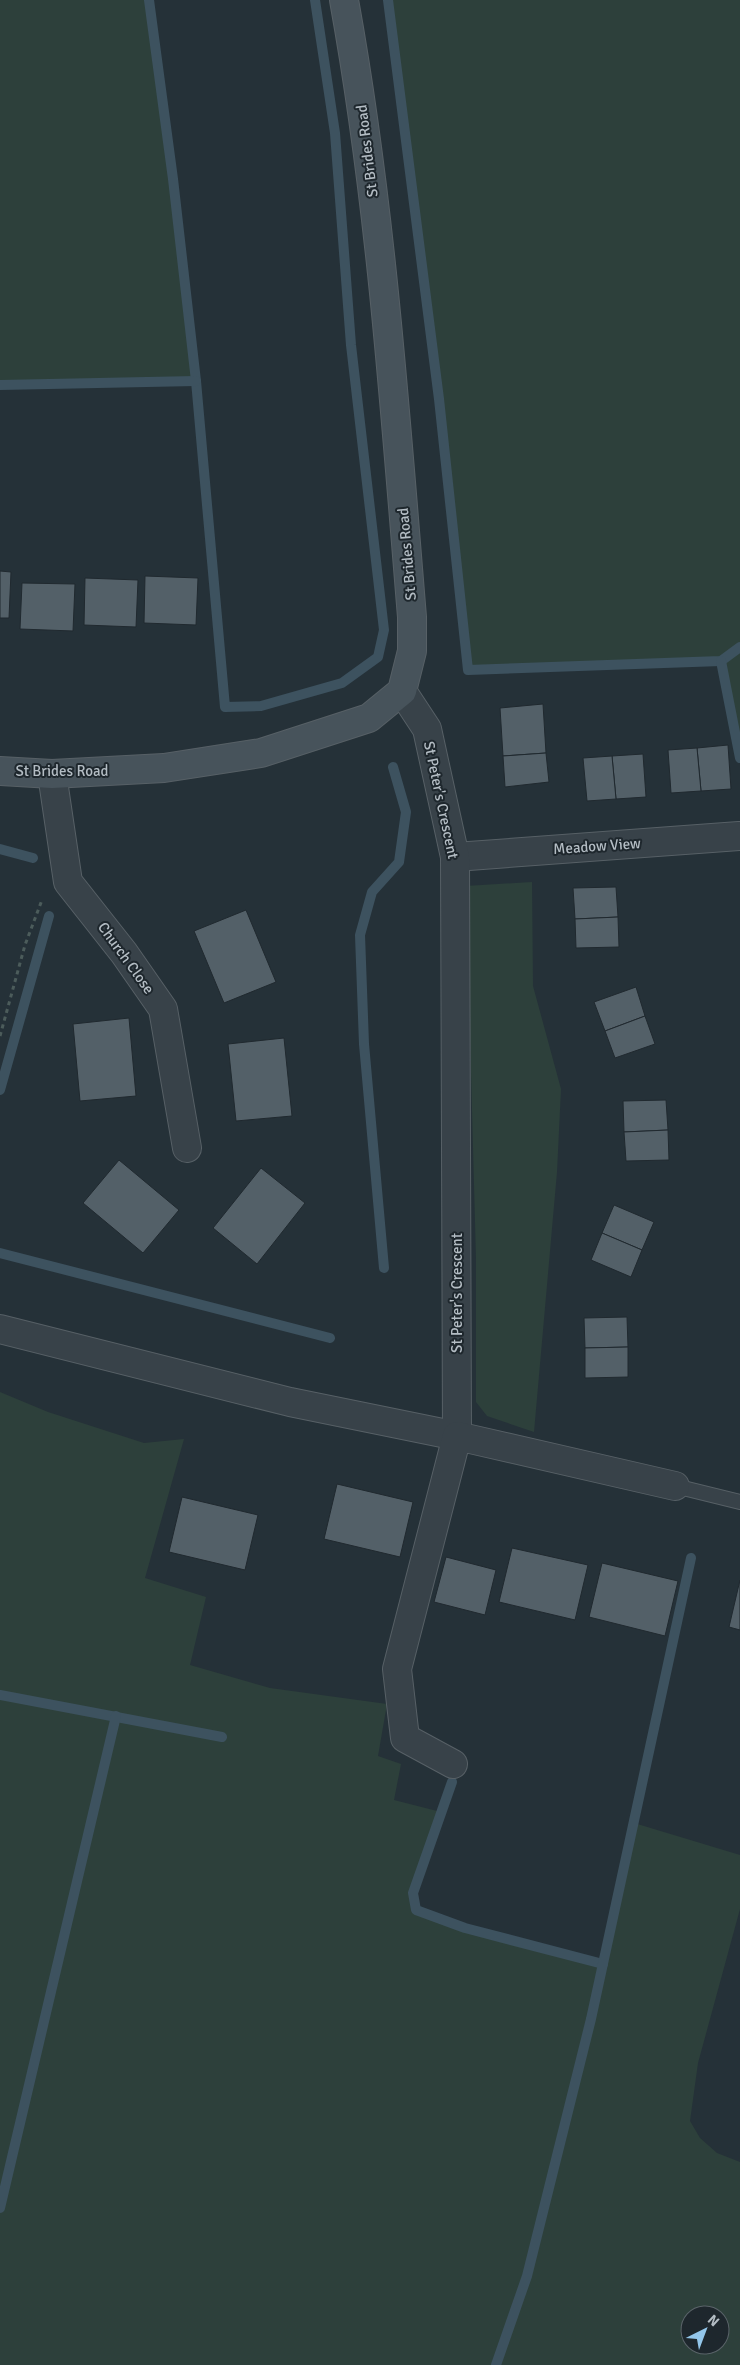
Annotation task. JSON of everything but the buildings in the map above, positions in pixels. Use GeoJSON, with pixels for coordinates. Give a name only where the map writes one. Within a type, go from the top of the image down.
{"type":"FeatureCollection","features":[{"type":"Feature","properties":{"kind":"main road","name":"St Brides Road"},"geometry":{"type":"LineString","coordinates":[[0,771],[52,774],[164,768],[261,753],[369,718],[402,691],[412,651],[412,617],[389,340],[359,83],[344,0]]}},
{"type":"Feature","properties":{"kind":"street","name":"St Peter's Crescent"},"geometry":{"type":"LineString","coordinates":[[402,691],[427,729],[455,857],[458,1436],[397,1669],[405,1738],[453,1764]]}},
{"type":"Feature","properties":{"kind":"street","name":"Church Close"},"geometry":{"type":"LineString","coordinates":[[52,774],[68,882],[124,952],[163,1009],[187,1148]]}},
{"type":"Feature","properties":{"kind":"street","name":"Meadow View"},"geometry":{"type":"LineString","coordinates":[[455,857],[739,836]]}},
{"type":"Feature","properties":{"kind":"street"},"geometry":{"type":"LineString","coordinates":[[0,1329],[290,1402],[458,1436],[675,1486]]}},
{"type":"Feature","properties":{"kind":"lane"},"geometry":{"type":"LineString","coordinates":[[675,1486],[740,1502]]}},
{"type":"Feature","properties":{"kind":"path"},"geometry":{"type":"LineString","coordinates":[[0,1036],[26,945],[43,899]]}},
{"type":"Feature","properties":{"kind":"green space"},"geometry":{"type":"Polygon","coordinates":[[[0,0],[149,0],[173,179],[196,381],[0,385],[0,0]]]}},
{"type":"Feature","properties":{"kind":"green space"},"geometry":{"type":"Polygon","coordinates":[[[388,0],[740,0],[740,758],[721,661],[468,670],[439,399],[388,0]]]}},
{"type":"Feature","properties":{"kind":"green space"},"geometry":{"type":"Polygon","coordinates":[[[532,882],[533,986],[561,1089],[557,1172],[534,1432],[487,1416],[476,1402],[476,1259],[466,886],[532,882]]]}},
{"type":"Feature","properties":{"kind":"green space"},"geometry":{"type":"Polygon","coordinates":[[[0,1392],[48,1412],[144,1443],[184,1439],[145,1578],[206,1597],[190,1665],[270,1688],[387,1704],[378,1756],[401,1764],[394,1800],[441,1812],[413,1893],[416,1910],[465,1928],[603,1964],[634,1823],[740,1855],[740,1909],[698,2063],[690,2121],[700,2138],[717,2153],[740,2162],[740,2365],[0,2365],[0,1392]]]}},
{"type":"Feature","properties":{"kind":"waterway"},"geometry":{"type":"LineString","coordinates":[[149,0],[173,179],[196,381],[225,707],[261,706],[342,683],[378,657],[384,630],[351,345],[335,133],[315,0]]}},
{"type":"Feature","properties":{"kind":"waterway"},"geometry":{"type":"LineString","coordinates":[[388,0],[439,399],[468,670],[721,661],[740,647]]}},
{"type":"Feature","properties":{"kind":"waterway"},"geometry":{"type":"LineString","coordinates":[[0,385],[196,381]]}},
{"type":"Feature","properties":{"kind":"waterway"},"geometry":{"type":"LineString","coordinates":[[721,661],[740,758]]}},
{"type":"Feature","properties":{"kind":"waterway"},"geometry":{"type":"LineString","coordinates":[[384,1268],[364,1044],[360,935],[372,892],[399,862],[406,812],[393,767]]}},
{"type":"Feature","properties":{"kind":"waterway"},"geometry":{"type":"LineString","coordinates":[[0,849],[33,858]]}},
{"type":"Feature","properties":{"kind":"waterway"},"geometry":{"type":"LineString","coordinates":[[0,1090],[49,916]]}},
{"type":"Feature","properties":{"kind":"waterway"},"geometry":{"type":"LineString","coordinates":[[0,1253],[330,1338]]}},
{"type":"Feature","properties":{"kind":"waterway"},"geometry":{"type":"LineString","coordinates":[[496,2365],[527,2276],[591,2019],[691,1558]]}},
{"type":"Feature","properties":{"kind":"waterway"},"geometry":{"type":"LineString","coordinates":[[0,1695],[222,1737]]}},
{"type":"Feature","properties":{"kind":"waterway"},"geometry":{"type":"LineString","coordinates":[[0,2208],[116,1716]]}},
{"type":"Feature","properties":{"kind":"waterway"},"geometry":{"type":"LineString","coordinates":[[452,1782],[413,1893],[416,1910],[465,1928],[603,1964]]}}]}
